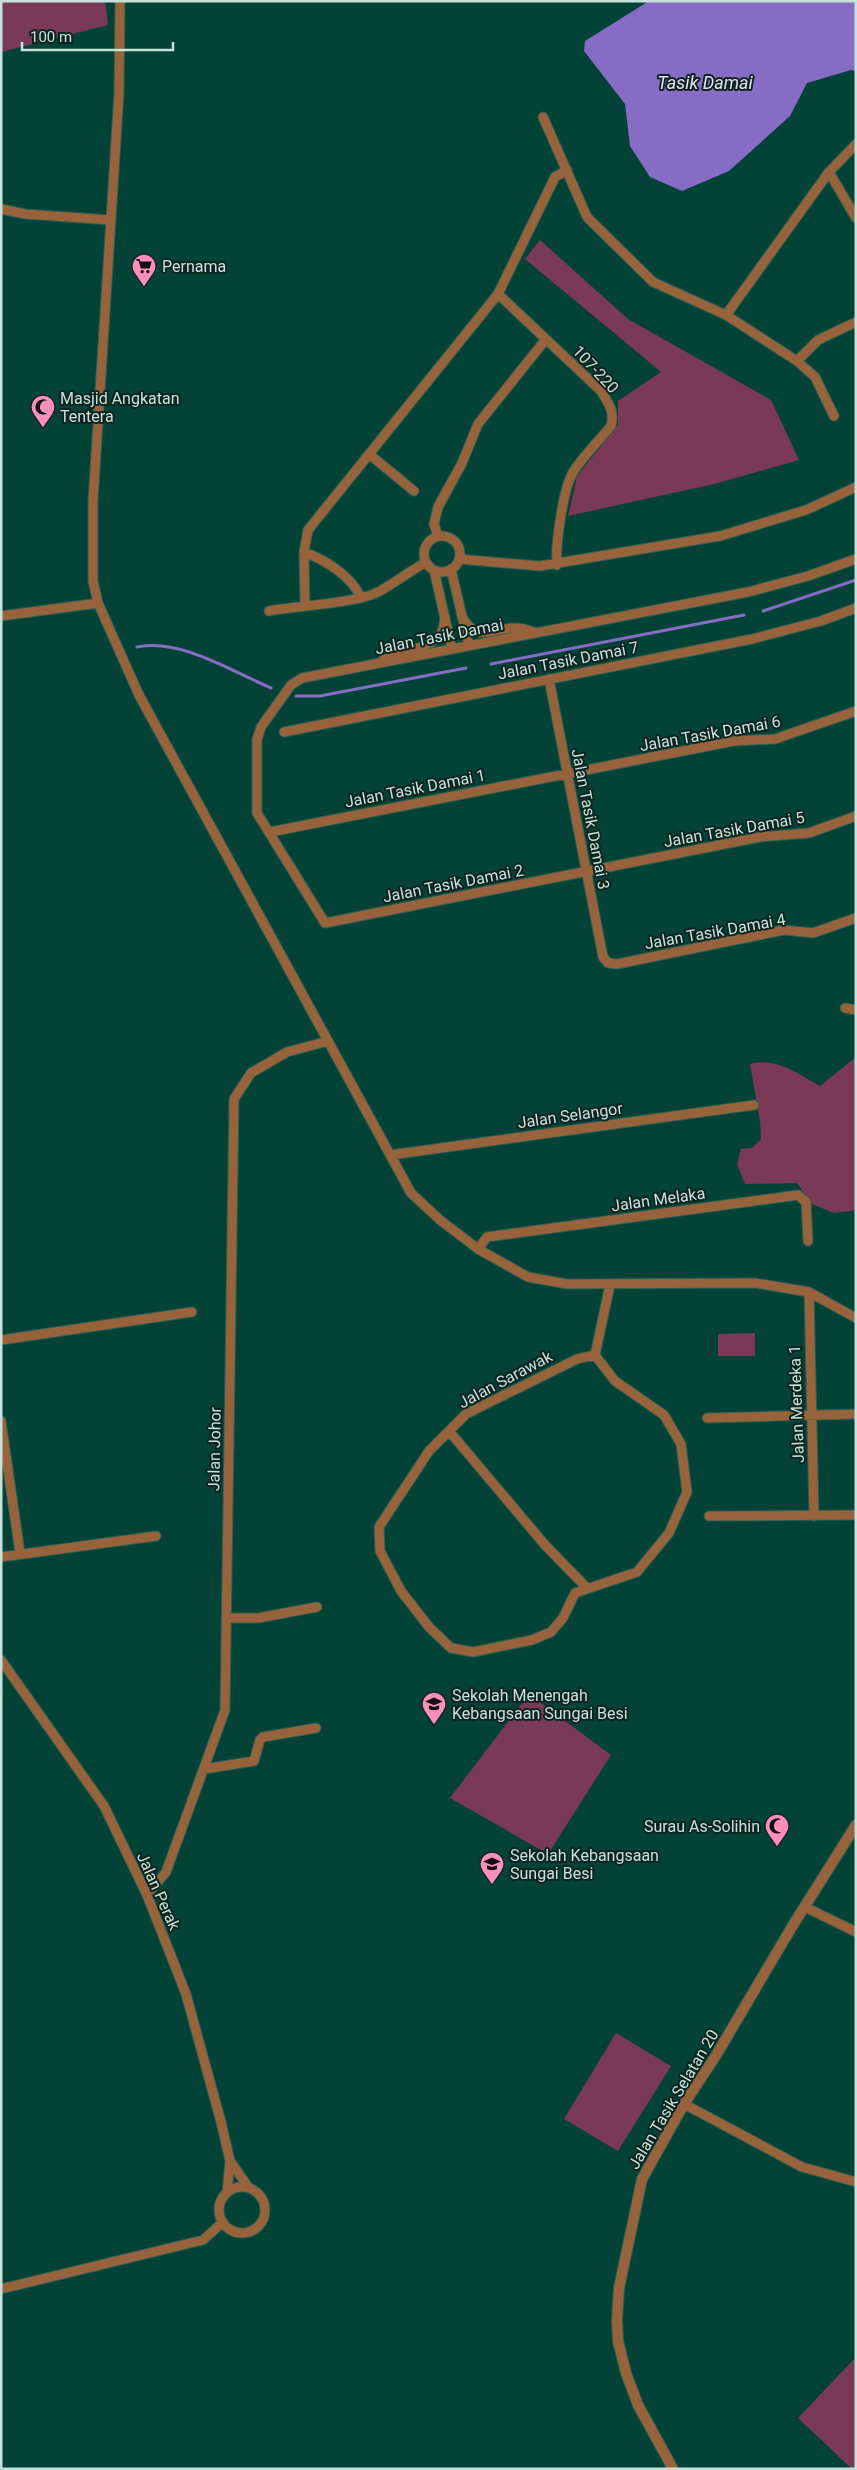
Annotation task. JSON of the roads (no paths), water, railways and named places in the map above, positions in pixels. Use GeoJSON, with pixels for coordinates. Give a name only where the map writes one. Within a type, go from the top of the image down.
{"type":"FeatureCollection","features":[{"type":"Feature","properties":{"kind":"street"},"geometry":{"type":"LineString","coordinates":[[120,1],[119,93],[93,501],[93,581],[98,603],[125,666],[411,1193],[440,1220],[478,1249],[528,1277],[567,1284],[755,1283],[809,1292],[856,1318]]}},
{"type":"Feature","properties":{"kind":"street"},"geometry":{"type":"LineString","coordinates":[[544,117],[587,217],[653,282],[726,314],[797,361],[814,377],[834,416]]}},
{"type":"Feature","properties":{"kind":"street"},"geometry":{"type":"LineString","coordinates":[[726,314],[829,172],[856,144]]}},
{"type":"Feature","properties":{"kind":"street"},"geometry":{"type":"LineString","coordinates":[[306,605],[304,552],[308,530],[498,294],[555,177],[567,170]]}},
{"type":"Feature","properties":{"kind":"street"},"geometry":{"type":"LineString","coordinates":[[829,172],[856,218]]}},
{"type":"Feature","properties":{"kind":"street"},"geometry":{"type":"LineString","coordinates":[[1,209],[24,214],[111,220]]}},
{"type":"Feature","properties":{"kind":"street","name":"107-220"},"geometry":{"type":"LineString","coordinates":[[498,294],[602,391],[611,406],[613,416],[610,426],[572,474],[568,485],[556,552],[557,565]]}},
{"type":"Feature","properties":{"kind":"street"},"geometry":{"type":"LineString","coordinates":[[797,361],[818,340],[856,322]]}},
{"type":"Feature","properties":{"kind":"street"},"geometry":{"type":"LineString","coordinates":[[438,536],[434,524],[438,507],[462,463],[478,424],[546,339]]}},
{"type":"Feature","properties":{"kind":"street"},"geometry":{"type":"LineString","coordinates":[[369,454],[414,492]]}},
{"type":"Feature","properties":{"kind":"street"},"geometry":{"type":"LineString","coordinates":[[459,559],[540,566],[557,565],[720,536],[806,510],[856,487]]}},
{"type":"Feature","properties":{"kind":"street"},"geometry":{"type":"LineString","coordinates":[[438,536],[453,540],[459,549],[459,559],[451,569],[440,572],[434,570],[426,562],[425,546],[438,536]]}},
{"type":"Feature","properties":{"kind":"street"},"geometry":{"type":"LineString","coordinates":[[304,552],[321,558],[356,587],[361,598]]}},
{"type":"Feature","properties":{"kind":"street","name":"Jalan Tasik Damai"},"geometry":{"type":"LineString","coordinates":[[326,924],[258,813],[257,740],[261,727],[296,681],[302,678],[748,592],[808,576],[856,559]]}},
{"type":"Feature","properties":{"kind":"street"},"geometry":{"type":"LineString","coordinates":[[269,610],[361,598],[379,592],[403,574],[426,562]]}},
{"type":"Feature","properties":{"kind":"street"},"geometry":{"type":"LineString","coordinates":[[451,569],[469,646]]}},
{"type":"Feature","properties":{"kind":"street"},"geometry":{"type":"LineString","coordinates":[[434,570],[452,649]]}},
{"type":"Feature","properties":{"kind":"street"},"geometry":{"type":"LineString","coordinates":[[1,616],[98,603]]}},
{"type":"Feature","properties":{"kind":"street","name":"Jalan Tasik Damai 7"},"geometry":{"type":"LineString","coordinates":[[284,732],[752,639],[821,621],[856,608]]}},
{"type":"Feature","properties":{"kind":"street"},"geometry":{"type":"LineString","coordinates":[[377,664],[395,653],[435,641],[443,631],[445,617]]}},
{"type":"Feature","properties":{"kind":"street"},"geometry":{"type":"LineString","coordinates":[[462,617],[470,630],[477,632],[518,628],[536,633]]}},
{"type":"Feature","properties":{"kind":"street","name":"Jalan Tasik Damai 3"},"geometry":{"type":"LineString","coordinates":[[549,679],[603,957],[608,963]]}},
{"type":"Feature","properties":{"kind":"street","name":"Jalan Tasik Damai 6"},"geometry":{"type":"LineString","coordinates":[[567,774],[734,741],[774,739],[856,711]]}},
{"type":"Feature","properties":{"kind":"street","name":"Jalan Tasik Damai 1"},"geometry":{"type":"LineString","coordinates":[[270,832],[567,774]]}},
{"type":"Feature","properties":{"kind":"street","name":"Jalan Tasik Damai 5"},"geometry":{"type":"LineString","coordinates":[[586,872],[760,837],[809,832],[856,816]]}},
{"type":"Feature","properties":{"kind":"street","name":"Jalan Tasik Damai 2"},"geometry":{"type":"LineString","coordinates":[[326,924],[586,872]]}},
{"type":"Feature","properties":{"kind":"street","name":"Jalan Tasik Damai 4"},"geometry":{"type":"LineString","coordinates":[[608,963],[617,964],[784,930],[814,933],[856,918]]}},
{"type":"Feature","properties":{"kind":"street"},"geometry":{"type":"LineString","coordinates":[[845,1008],[856,1010]]}},
{"type":"Feature","properties":{"kind":"street","name":"Jalan Johor"},"geometry":{"type":"LineString","coordinates":[[147,1895],[166,1872],[225,1710],[234,1099],[251,1073],[287,1052],[328,1041]]}},
{"type":"Feature","properties":{"kind":"street","name":"Jalan Selangor"},"geometry":{"type":"LineString","coordinates":[[390,1154],[754,1105]]}},
{"type":"Feature","properties":{"kind":"street","name":"Jalan Melaka"},"geometry":{"type":"LineString","coordinates":[[478,1249],[487,1237],[798,1195],[806,1202],[808,1241]]}},
{"type":"Feature","properties":{"kind":"street"},"geometry":{"type":"LineString","coordinates":[[449,1431],[539,1538],[586,1587],[637,1572],[669,1533],[688,1492],[681,1444],[664,1415],[615,1381],[595,1355],[610,1285]]}},
{"type":"Feature","properties":{"kind":"street","name":"Jalan Merdeka 1"},"geometry":{"type":"LineString","coordinates":[[809,1292],[814,1516]]}},
{"type":"Feature","properties":{"kind":"street"},"geometry":{"type":"LineString","coordinates":[[1,1340],[192,1312]]}},
{"type":"Feature","properties":{"kind":"street","name":"Jalan Sarawak"},"geometry":{"type":"LineString","coordinates":[[586,1587],[575,1593],[563,1618],[551,1632],[532,1640],[473,1652],[452,1648],[429,1627],[401,1591],[380,1551],[379,1527],[429,1451],[466,1414],[577,1359],[595,1355]]}},
{"type":"Feature","properties":{"kind":"street"},"geometry":{"type":"LineString","coordinates":[[707,1418],[856,1414]]}},
{"type":"Feature","properties":{"kind":"street"},"geometry":{"type":"LineString","coordinates":[[1,1421],[20,1553]]}},
{"type":"Feature","properties":{"kind":"street"},"geometry":{"type":"LineString","coordinates":[[709,1516],[856,1515]]}},
{"type":"Feature","properties":{"kind":"street"},"geometry":{"type":"LineString","coordinates":[[1,1557],[156,1536]]}},
{"type":"Feature","properties":{"kind":"street"},"geometry":{"type":"LineString","coordinates":[[226,1618],[258,1618],[317,1608]]}},
{"type":"Feature","properties":{"kind":"street","name":"Jalan Perak"},"geometry":{"type":"LineString","coordinates":[[1,1660],[104,1806],[147,1895],[186,1994],[230,2161],[227,2193]]}},
{"type":"Feature","properties":{"kind":"street"},"geometry":{"type":"LineString","coordinates":[[204,1769],[252,1762],[263,1737],[316,1728]]}},
{"type":"Feature","properties":{"kind":"street","name":"Jalan Tasik Selatan 20"},"geometry":{"type":"LineString","coordinates":[[673,2469],[638,2405],[621,2358],[617,2320],[620,2288],[642,2179],[684,2104],[856,1825]]}},
{"type":"Feature","properties":{"kind":"street"},"geometry":{"type":"LineString","coordinates":[[805,1907],[856,1932]]}},
{"type":"Feature","properties":{"kind":"street"},"geometry":{"type":"LineString","coordinates":[[684,2104],[802,2167],[856,2182]]}},
{"type":"Feature","properties":{"kind":"street","name":"Jalan Perak"},"geometry":{"type":"LineString","coordinates":[[230,2161],[249,2188]]}},
{"type":"Feature","properties":{"kind":"street"},"geometry":{"type":"LineString","coordinates":[[241,2187],[249,2188],[261,2197],[264,2204],[264,2218],[260,2225],[254,2229],[240,2232],[233,2230],[223,2222],[220,2207],[227,2193],[241,2187]]}},
{"type":"Feature","properties":{"kind":"street"},"geometry":{"type":"LineString","coordinates":[[1,2289],[203,2240],[223,2222]]}},
{"type":"Feature","properties":{"kind":"water","name":"Tasik Damai"},"geometry":{"type":"Polygon","coordinates":[[[649,1],[856,1],[856,71],[851,70],[807,83],[790,116],[729,171],[682,191],[650,177],[630,146],[625,104],[584,51],[585,41],[649,1]]]}},
{"type":"Feature","properties":{"kind":"waterway"},"geometry":{"type":"LineString","coordinates":[[763,611],[856,580]]}},
{"type":"Feature","properties":{"kind":"waterway"},"geometry":{"type":"LineString","coordinates":[[491,664],[744,615]]}},
{"type":"Feature","properties":{"kind":"waterway"},"geometry":{"type":"LineString","coordinates":[[137,647],[153,645],[188,652],[222,665],[271,688]]}},
{"type":"Feature","properties":{"kind":"waterway"},"geometry":{"type":"LineString","coordinates":[[296,696],[320,696],[466,668]]}},
{"type":"Feature","properties":{"kind":"place","name":"Pernama"},"geometry":{"type":"Point","coordinates":[144,287]}},
{"type":"Feature","properties":{"kind":"place","name":"Masjid Angkatan Tentera"},"geometry":{"type":"Point","coordinates":[43,428]}},
{"type":"Feature","properties":{"kind":"place","name":"Sekolah Menengah Kebangsaan Sungai Besi"},"geometry":{"type":"Point","coordinates":[434,1725]}},
{"type":"Feature","properties":{"kind":"place","name":"Surau As-Solihin"},"geometry":{"type":"Point","coordinates":[777,1847]}},
{"type":"Feature","properties":{"kind":"place","name":"Sekolah Kebangsaan Sungai Besi"},"geometry":{"type":"Point","coordinates":[492,1885]}}]}
